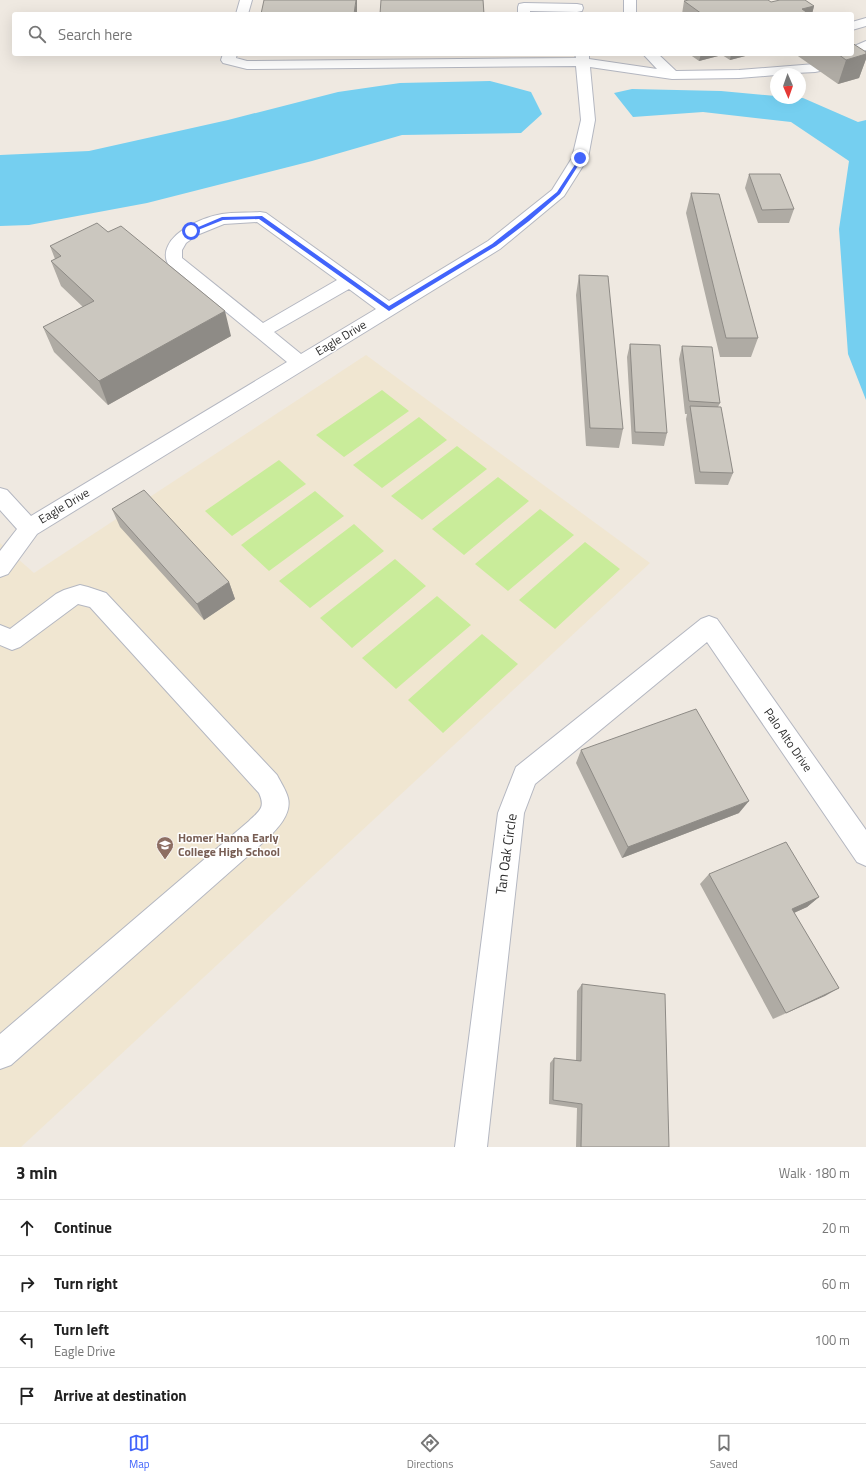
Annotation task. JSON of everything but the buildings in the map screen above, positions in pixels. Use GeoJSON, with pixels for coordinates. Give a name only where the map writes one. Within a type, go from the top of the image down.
{"type":"FeatureCollection","features":[{"type":"Feature","properties":{"kind":"street"},"geometry":{"type":"LineString","coordinates":[[243,12],[246,0]]}},
{"type":"Feature","properties":{"kind":"street"},"geometry":{"type":"LineString","coordinates":[[630,0],[630,12]]}},
{"type":"Feature","properties":{"kind":"street"},"geometry":{"type":"LineString","coordinates":[[524,12],[524,8],[577,7]]}},
{"type":"Feature","properties":{"kind":"street"},"geometry":{"type":"LineString","coordinates":[[854,25],[866,22]]}},
{"type":"Feature","properties":{"kind":"street"},"geometry":{"type":"LineString","coordinates":[[854,52],[866,45]]}},
{"type":"Feature","properties":{"kind":"street"},"geometry":{"type":"LineString","coordinates":[[229,56],[228,60],[247,65],[582,58],[672,75],[739,74],[815,68]]}},
{"type":"Feature","properties":{"kind":"street"},"geometry":{"type":"LineString","coordinates":[[652,56],[672,75]]}},
{"type":"Feature","properties":{"kind":"street","name":"Eagle Drive"},"geometry":{"type":"LineString","coordinates":[[0,496],[29,528],[494,245],[558,193],[580,158],[588,120],[582,58]]}},
{"type":"Feature","properties":{"kind":"street"},"geometry":{"type":"LineString","coordinates":[[300,363],[174,260],[174,250],[179,240],[191,231],[222,219],[260,217],[389,309]]}},
{"type":"Feature","properties":{"kind":"street"},"geometry":{"type":"LineString","coordinates":[[261,332],[349,281]]}},
{"type":"Feature","properties":{"kind":"street"},"geometry":{"type":"LineString","coordinates":[[0,568],[29,528]]}},
{"type":"Feature","properties":{"kind":"street"},"geometry":{"type":"LineString","coordinates":[[0,635],[12,640],[64,601],[76,595],[89,595],[98,600],[268,784],[276,800],[273,815],[258,830],[0,1054]]}},
{"type":"Feature","properties":{"kind":"street","name":"Palo Alto Drive"},"geometry":{"type":"LineString","coordinates":[[710,626],[866,853]]}},
{"type":"Feature","properties":{"kind":"street","name":"Tan Oak Circle"},"geometry":{"type":"LineString","coordinates":[[471,1147],[511,813],[525,776],[710,626]]}},
{"type":"Feature","properties":{"kind":"shaded area","name":"Homer Hanna Early College High School"},"geometry":{"type":"Polygon","coordinates":[[[366,355],[650,563],[21,1147],[0,1147],[0,543],[34,573],[366,355]]]}},
{"type":"Feature","properties":{"kind":"green space"},"geometry":{"type":"Polygon","coordinates":[[[382,390],[409,411],[344,457],[316,435],[382,390]]]}},
{"type":"Feature","properties":{"kind":"green space"},"geometry":{"type":"Polygon","coordinates":[[[419,417],[447,440],[382,488],[353,465],[419,417]]]}},
{"type":"Feature","properties":{"kind":"green space"},"geometry":{"type":"Polygon","coordinates":[[[457,446],[487,469],[422,520],[391,496],[457,446]]]}},
{"type":"Feature","properties":{"kind":"green space"},"geometry":{"type":"Polygon","coordinates":[[[279,460],[306,484],[232,536],[205,511],[279,460]]]}},
{"type":"Feature","properties":{"kind":"green space"},"geometry":{"type":"Polygon","coordinates":[[[498,477],[529,501],[464,555],[432,529],[498,477]]]}},
{"type":"Feature","properties":{"kind":"green space"},"geometry":{"type":"Polygon","coordinates":[[[315,491],[344,516],[269,571],[241,545],[315,491]]]}},
{"type":"Feature","properties":{"kind":"green space"},"geometry":{"type":"Polygon","coordinates":[[[540,509],[574,535],[508,591],[475,564],[540,509]]]}},
{"type":"Feature","properties":{"kind":"green space"},"geometry":{"type":"Polygon","coordinates":[[[354,524],[384,551],[310,608],[279,581],[354,524]]]}},
{"type":"Feature","properties":{"kind":"green space"},"geometry":{"type":"Polygon","coordinates":[[[585,542],[620,569],[555,629],[519,600],[585,542]]]}},
{"type":"Feature","properties":{"kind":"green space"},"geometry":{"type":"Polygon","coordinates":[[[395,559],[426,586],[352,648],[320,618],[395,559]]]}},
{"type":"Feature","properties":{"kind":"green space"},"geometry":{"type":"Polygon","coordinates":[[[437,596],[471,625],[396,689],[362,658],[437,596]]]}},
{"type":"Feature","properties":{"kind":"green space"},"geometry":{"type":"Polygon","coordinates":[[[482,634],[518,664],[443,733],[408,700],[482,634]]]}},
{"type":"Feature","properties":{"kind":"water"},"geometry":{"type":"Polygon","coordinates":[[[490,81],[531,92],[542,114],[521,133],[402,135],[312,161],[147,203],[29,225],[0,226],[0,155],[89,151],[228,120],[338,92],[400,83],[490,81]]]}},
{"type":"Feature","properties":{"kind":"water"},"geometry":{"type":"Polygon","coordinates":[[[632,89],[721,91],[770,95],[770,104],[806,104],[806,99],[858,122],[866,120],[866,400],[848,354],[839,229],[849,161],[791,122],[703,112],[633,117],[614,93],[632,89]]]}},
{"type":"Feature","properties":{"kind":"place","name":"Homer Hanna Early College High School"},"geometry":{"type":"Point","coordinates":[165,860]}},
{"type":"Feature","properties":{"kind":"route"},"geometry":{"type":"LineString","coordinates":[[191,231],[222,219],[260,217],[389,309],[494,245],[527,220],[558,193],[580,158]]}}]}
